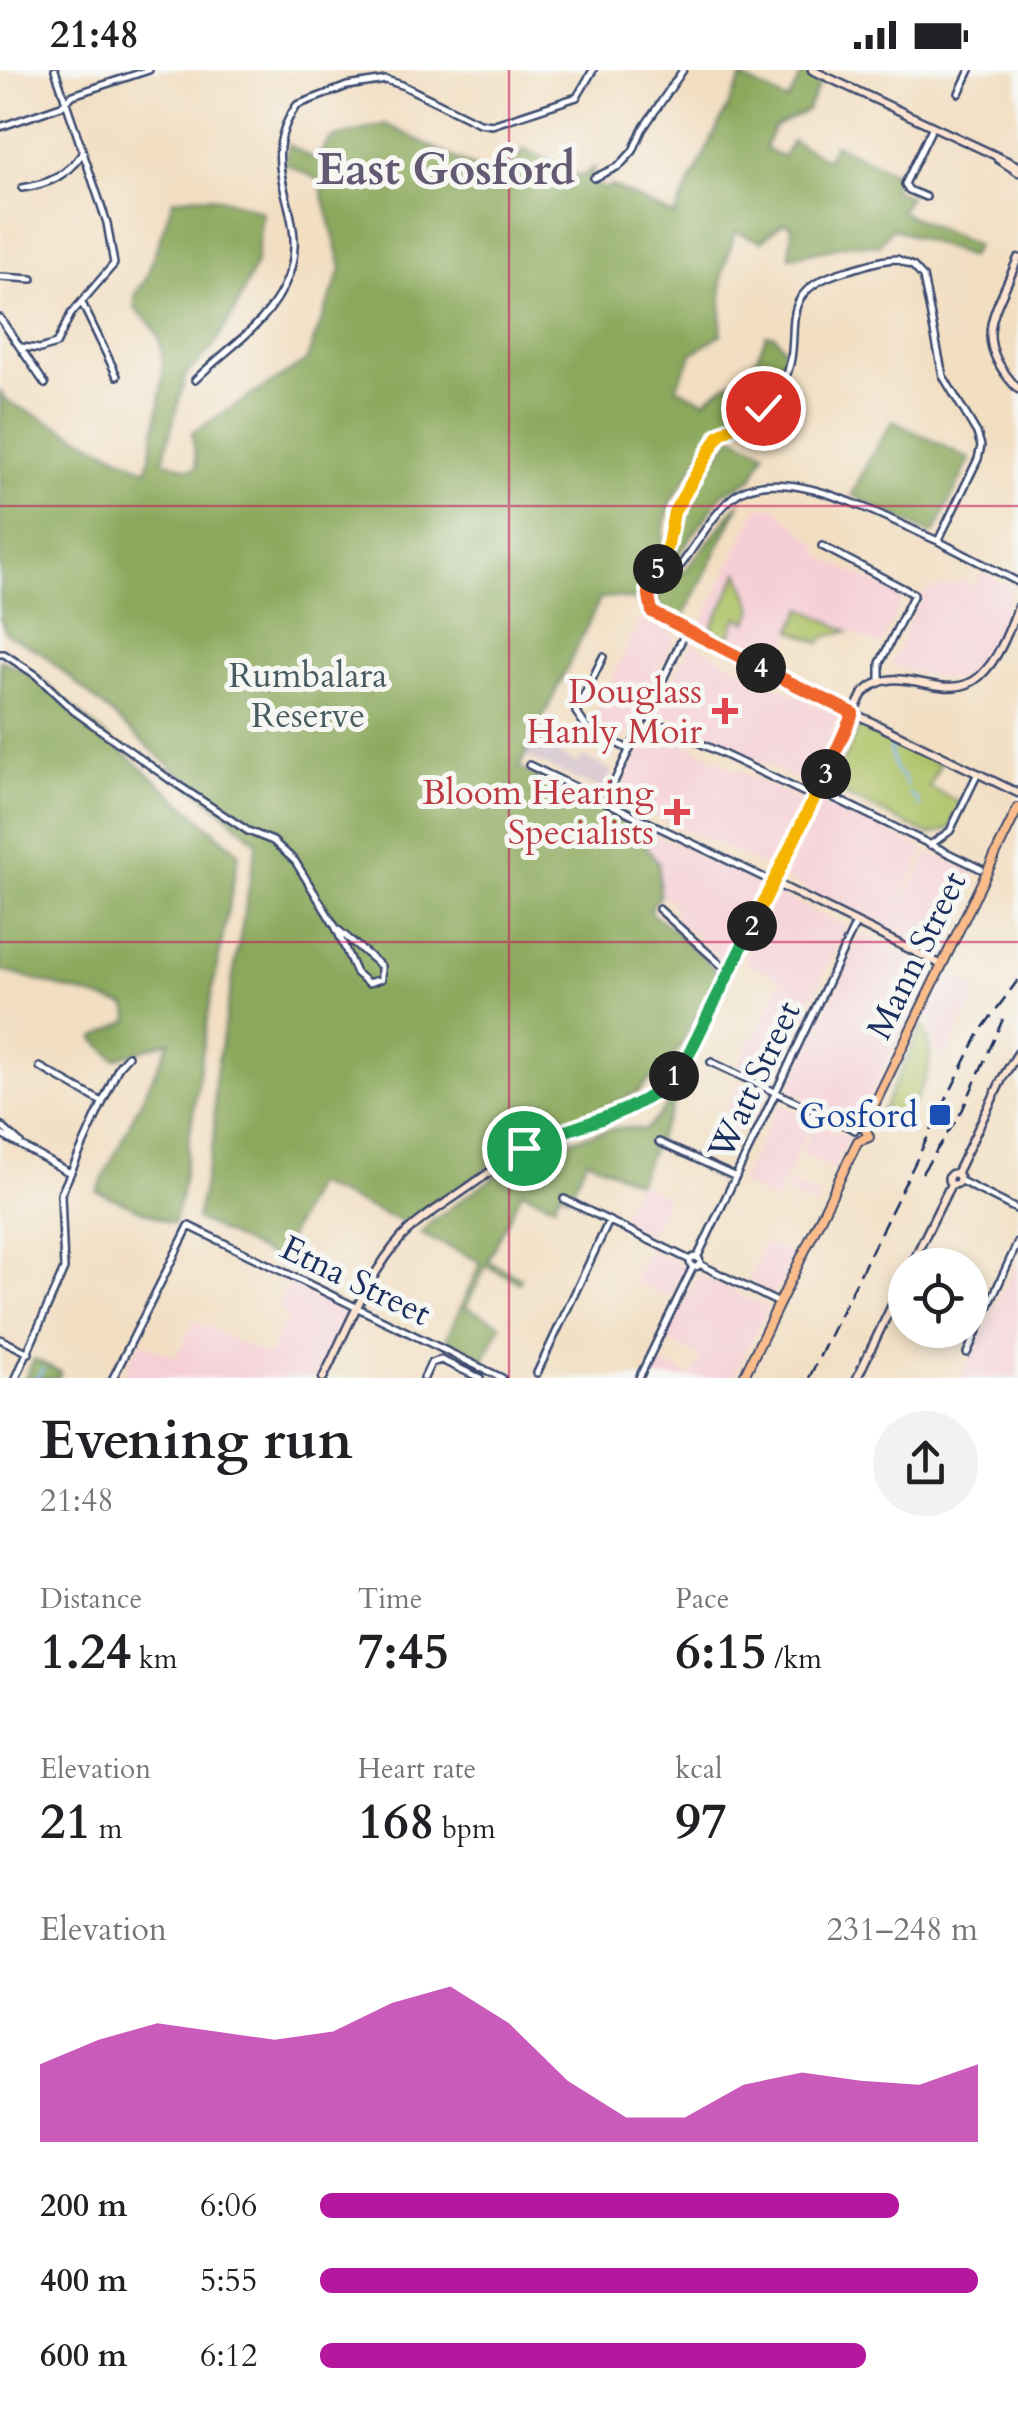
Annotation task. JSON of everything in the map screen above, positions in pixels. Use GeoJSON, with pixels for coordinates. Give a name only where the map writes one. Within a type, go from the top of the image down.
{"type":"FeatureCollection","features":[{"type":"Feature","properties":{"kind":"main road"},"geometry":{"type":"LineString","coordinates":[[816,71],[1018,169]]}},
{"type":"Feature","properties":{"kind":"main road"},"geometry":{"type":"LineString","coordinates":[[1018,258],[994,315],[989,343],[998,366],[1018,389]]}},
{"type":"Feature","properties":{"kind":"main road"},"geometry":{"type":"LineString","coordinates":[[1009,280],[1018,266]]}},
{"type":"Feature","properties":{"kind":"main road"},"geometry":{"type":"LineString","coordinates":[[323,1378],[391,1252],[424,1218],[524,1148],[551,1134],[631,1109],[656,1094],[689,1054],[866,690],[880,680],[899,678],[949,687],[971,683],[994,660],[1018,606]]}},
{"type":"Feature","properties":{"kind":"main road"},"geometry":{"type":"LineString","coordinates":[[853,713],[1018,792]]}},
{"type":"Feature","properties":{"kind":"main road","name":"Mann Street"},"geometry":{"type":"LineString","coordinates":[[743,1378],[858,1141],[869,1137],[859,1128],[1018,808]]}},
{"type":"Feature","properties":{"kind":"main road"},"geometry":{"type":"LineString","coordinates":[[774,882],[942,965]]}},
{"type":"Feature","properties":{"kind":"main road"},"geometry":{"type":"LineString","coordinates":[[921,1248],[1003,1076],[1018,1053]]}},
{"type":"Feature","properties":{"kind":"main road"},"geometry":{"type":"LineString","coordinates":[[858,1141],[859,1128]]}},
{"type":"Feature","properties":{"kind":"main road"},"geometry":{"type":"LineString","coordinates":[[857,1378],[888,1313]]}},
{"type":"Feature","properties":{"kind":"street"},"geometry":{"type":"LineString","coordinates":[[22,347],[40,349],[56,344],[71,314],[114,264],[110,234],[56,70]]}},
{"type":"Feature","properties":{"kind":"street"},"geometry":{"type":"LineString","coordinates":[[0,127],[61,106],[73,95],[149,70]]}},
{"type":"Feature","properties":{"kind":"street"},"geometry":{"type":"LineString","coordinates":[[195,380],[260,325],[288,277],[296,236],[277,154],[282,133],[297,104],[348,86],[386,80],[479,124],[492,124],[576,97],[593,70]]}},
{"type":"Feature","properties":{"kind":"street"},"geometry":{"type":"LineString","coordinates":[[594,178],[618,166],[632,151],[682,70]]}},
{"type":"Feature","properties":{"kind":"street"},"geometry":{"type":"LineString","coordinates":[[959,93],[970,70]]}},
{"type":"Feature","properties":{"kind":"street"},"geometry":{"type":"LineString","coordinates":[[926,197],[904,184],[933,126]]}},
{"type":"Feature","properties":{"kind":"street"},"geometry":{"type":"LineString","coordinates":[[22,188],[70,172],[82,154]]}},
{"type":"Feature","properties":{"kind":"street"},"geometry":{"type":"LineString","coordinates":[[853,713],[657,616],[649,606],[648,590],[668,544],[674,512],[719,435],[763,408],[778,391],[793,345],[795,307],[804,290],[822,278],[888,259],[905,262],[923,277],[943,376],[980,440],[978,458],[938,541]]}},
{"type":"Feature","properties":{"kind":"street"},"geometry":{"type":"LineString","coordinates":[[0,277],[32,279]]}},
{"type":"Feature","properties":{"kind":"street"},"geometry":{"type":"LineString","coordinates":[[82,302],[117,376]]}},
{"type":"Feature","properties":{"kind":"street"},"geometry":{"type":"LineString","coordinates":[[0,318],[45,384]]}},
{"type":"Feature","properties":{"kind":"street"},"geometry":{"type":"LineString","coordinates":[[660,564],[679,566],[736,495],[771,485],[830,494],[938,541],[1018,582]]}},
{"type":"Feature","properties":{"kind":"street"},"geometry":{"type":"LineString","coordinates":[[822,546],[914,594],[880,663],[880,680]]}},
{"type":"Feature","properties":{"kind":"street"},"geometry":{"type":"LineString","coordinates":[[606,802],[686,631]]}},
{"type":"Feature","properties":{"kind":"street"},"geometry":{"type":"LineString","coordinates":[[0,654],[36,674],[74,711],[169,779],[248,831],[273,841],[295,861],[336,928],[356,973],[368,982],[381,978],[381,966],[336,928]]}},
{"type":"Feature","properties":{"kind":"street"},"geometry":{"type":"LineString","coordinates":[[603,656],[576,712],[587,728],[630,750]]}},
{"type":"Feature","properties":{"kind":"street"},"geometry":{"type":"LineString","coordinates":[[645,717],[805,793],[828,795],[981,869]]}},
{"type":"Feature","properties":{"kind":"street"},"geometry":{"type":"LineString","coordinates":[[529,765],[774,882]]}},
{"type":"Feature","properties":{"kind":"street"},"geometry":{"type":"LineString","coordinates":[[930,845],[950,831],[978,773]]}},
{"type":"Feature","properties":{"kind":"street"},"geometry":{"type":"LineString","coordinates":[[660,909],[729,972]]}},
{"type":"Feature","properties":{"kind":"street","name":"Watt Street"},"geometry":{"type":"LineString","coordinates":[[638,1378],[856,922]]}},
{"type":"Feature","properties":{"kind":"street"},"geometry":{"type":"LineString","coordinates":[[16,1378],[64,1269],[61,1194],[118,1066],[128,1056]]}},
{"type":"Feature","properties":{"kind":"street"},"geometry":{"type":"LineString","coordinates":[[711,1062],[859,1128]]}},
{"type":"Feature","properties":{"kind":"street"},"geometry":{"type":"LineString","coordinates":[[40,1067],[102,1102]]}},
{"type":"Feature","properties":{"kind":"street"},"geometry":{"type":"LineString","coordinates":[[0,1126],[32,1152]]}},
{"type":"Feature","properties":{"kind":"street"},"geometry":{"type":"LineString","coordinates":[[0,1134],[70,1174]]}},
{"type":"Feature","properties":{"kind":"street"},"geometry":{"type":"LineString","coordinates":[[659,1142],[736,1177]]}},
{"type":"Feature","properties":{"kind":"street"},"geometry":{"type":"LineString","coordinates":[[956,1179],[1018,1210]]}},
{"type":"Feature","properties":{"kind":"street"},"geometry":{"type":"LineString","coordinates":[[564,1199],[779,1303]]}},
{"type":"Feature","properties":{"kind":"street"},"geometry":{"type":"LineString","coordinates":[[536,1373],[609,1221]]}},
{"type":"Feature","properties":{"kind":"street","name":"Etna Street"},"geometry":{"type":"LineString","coordinates":[[113,1378],[189,1226],[502,1378]]}},
{"type":"Feature","properties":{"kind":"street"},"geometry":{"type":"LineString","coordinates":[[966,1353],[1018,1244]]}},
{"type":"Feature","properties":{"kind":"street"},"geometry":{"type":"LineString","coordinates":[[0,1339],[29,1353]]}},
{"type":"Feature","properties":{"kind":"street"},"geometry":{"type":"LineString","coordinates":[[424,1378],[431,1363],[441,1360],[480,1378]]}},
{"type":"Feature","properties":{"kind":"shaded area"},"geometry":{"type":"Polygon","coordinates":[[[758,507],[775,507],[818,545],[819,553],[828,560],[903,597],[880,646],[803,609],[775,666],[699,629],[758,507]]]}},
{"type":"Feature","properties":{"kind":"shaded area"},"geometry":{"type":"Polygon","coordinates":[[[982,572],[1012,588],[1000,630],[990,652],[975,670],[956,679],[939,678],[890,665],[924,591],[963,581],[973,587],[982,572]]]}},
{"type":"Feature","properties":{"kind":"shaded area"},"geometry":{"type":"Polygon","coordinates":[[[641,619],[676,636],[626,739],[591,722],[641,619]]]}},
{"type":"Feature","properties":{"kind":"shaded area"},"geometry":{"type":"Polygon","coordinates":[[[691,643],[840,717],[806,785],[658,711],[691,643]]]}},
{"type":"Feature","properties":{"kind":"shaded area"},"geometry":{"type":"Polygon","coordinates":[[[538,729],[562,742],[557,752],[568,759],[578,764],[582,756],[613,771],[603,791],[525,756],[538,729]]]}},
{"type":"Feature","properties":{"kind":"shaded area"},"geometry":{"type":"Polygon","coordinates":[[[653,729],[801,801],[770,869],[615,797],[653,729]]]}},
{"type":"Feature","properties":{"kind":"shaded area"},"geometry":{"type":"Polygon","coordinates":[[[821,801],[925,850],[903,896],[906,899],[929,852],[977,875],[938,954],[784,879],[821,801]]]}},
{"type":"Feature","properties":{"kind":"shaded area"},"geometry":{"type":"Polygon","coordinates":[[[645,830],[761,886],[725,962],[677,920],[673,903],[667,897],[659,897],[656,866],[646,847],[645,830]]]}},
{"type":"Feature","properties":{"kind":"shaded area"},"geometry":{"type":"Polygon","coordinates":[[[777,894],[846,927],[771,1083],[737,1068],[782,980],[743,960],[777,894]]]}},
{"type":"Feature","properties":{"kind":"shaded area"},"geometry":{"type":"Polygon","coordinates":[[[862,934],[931,969],[857,1124],[789,1090],[862,934]]]}},
{"type":"Feature","properties":{"kind":"shaded area"},"geometry":{"type":"Polygon","coordinates":[[[958,979],[979,990],[946,1055],[937,1054],[928,1016],[945,980],[958,979]]]}},
{"type":"Feature","properties":{"kind":"shaded area"},"geometry":{"type":"Polygon","coordinates":[[[739,1084],[767,1097],[749,1133],[721,1120],[739,1084]]]}},
{"type":"Feature","properties":{"kind":"shaded area"},"geometry":{"type":"Polygon","coordinates":[[[778,1104],[813,1120],[775,1201],[739,1183],[778,1104]]]}},
{"type":"Feature","properties":{"kind":"shaded area"},"geometry":{"type":"Polygon","coordinates":[[[816,1123],[849,1137],[834,1169],[801,1154],[816,1123]]]}},
{"type":"Feature","properties":{"kind":"shaded area"},"geometry":{"type":"Polygon","coordinates":[[[637,1182],[667,1197],[650,1234],[619,1220],[637,1182]]]}},
{"type":"Feature","properties":{"kind":"shaded area"},"geometry":{"type":"Polygon","coordinates":[[[788,1182],[822,1197],[817,1207],[784,1192],[788,1182]]]}},
{"type":"Feature","properties":{"kind":"shaded area"},"geometry":{"type":"Polygon","coordinates":[[[764,1243],[794,1256],[775,1295],[748,1281],[764,1243]]]}},
{"type":"Feature","properties":{"kind":"shaded area"},"geometry":{"type":"Polygon","coordinates":[[[649,1250],[685,1266],[670,1297],[634,1281],[649,1250]]]}},
{"type":"Feature","properties":{"kind":"shaded area"},"geometry":{"type":"Polygon","coordinates":[[[1018,1261],[1018,1378],[960,1378],[975,1348],[988,1348],[988,1322],[1018,1261]]]}},
{"type":"Feature","properties":{"kind":"shaded area"},"geometry":{"type":"Polygon","coordinates":[[[698,1274],[767,1307],[733,1378],[648,1378],[657,1361],[692,1377],[701,1357],[666,1340],[698,1274]]]}},
{"type":"Feature","properties":{"kind":"shaded area"},"geometry":{"type":"Polygon","coordinates":[[[290,1284],[346,1314],[313,1378],[122,1378],[140,1341],[175,1358],[195,1321],[270,1354],[288,1316],[279,1311],[280,1297],[290,1284]]]}},
{"type":"Feature","properties":{"kind":"green space","name":"Rumbalara Reserve"},"geometry":{"type":"Polygon","coordinates":[[[803,72],[821,81],[807,111],[774,128],[765,148],[783,157],[792,141],[827,159],[834,144],[899,175],[892,189],[909,196],[901,212],[976,245],[970,257],[892,228],[879,245],[851,244],[790,257],[792,226],[783,223],[762,241],[735,232],[722,275],[721,334],[693,353],[676,387],[705,401],[746,371],[766,335],[775,335],[786,352],[764,397],[718,428],[674,497],[662,545],[639,600],[600,599],[519,768],[645,830],[643,835],[649,838],[646,847],[659,864],[659,897],[651,907],[652,914],[719,973],[677,1052],[638,1092],[541,1130],[407,1224],[314,1184],[278,1260],[196,1219],[214,1139],[215,1077],[257,842],[42,653],[6,633],[0,618],[0,391],[7,401],[147,470],[159,408],[161,346],[157,334],[134,308],[136,293],[146,279],[173,200],[207,197],[262,212],[256,263],[235,311],[211,350],[186,374],[163,460],[189,469],[197,467],[192,433],[306,361],[342,268],[319,180],[284,163],[289,145],[316,160],[330,139],[385,124],[498,179],[525,149],[580,177],[594,168],[589,181],[605,189],[611,186],[674,216],[742,78],[788,101],[803,72]]]}},
{"type":"Feature","properties":{"kind":"green space"},"geometry":{"type":"Polygon","coordinates":[[[893,421],[970,459],[931,534],[852,495],[893,421]]]}},
{"type":"Feature","properties":{"kind":"green space"},"geometry":{"type":"Polygon","coordinates":[[[732,435],[765,452],[752,479],[723,493],[678,556],[671,557],[678,515],[732,435]]]}},
{"type":"Feature","properties":{"kind":"green space"},"geometry":{"type":"Polygon","coordinates":[[[741,501],[682,621],[661,611],[655,592],[663,574],[683,573],[741,501]]]}},
{"type":"Feature","properties":{"kind":"green space"},"geometry":{"type":"Polygon","coordinates":[[[739,572],[754,609],[748,622],[737,617],[729,638],[711,629],[739,572]]]}},
{"type":"Feature","properties":{"kind":"green space"},"geometry":{"type":"Polygon","coordinates":[[[803,608],[848,631],[825,637],[820,643],[792,630],[803,608]]]}},
{"type":"Feature","properties":{"kind":"green space"},"geometry":{"type":"Polygon","coordinates":[[[0,660],[37,676],[239,853],[173,1224],[97,1191],[170,1041],[115,1059],[94,1038],[130,1020],[127,1006],[0,970],[0,660]]]}},
{"type":"Feature","properties":{"kind":"green space"},"geometry":{"type":"Polygon","coordinates":[[[860,725],[940,764],[929,787],[961,803],[950,829],[929,835],[831,788],[860,725]]]}},
{"type":"Feature","properties":{"kind":"green space"},"geometry":{"type":"Polygon","coordinates":[[[923,1025],[930,1053],[924,1081],[900,1118],[890,1127],[879,1123],[879,1117],[923,1025]]]}},
{"type":"Feature","properties":{"kind":"green space"},"geometry":{"type":"Polygon","coordinates":[[[683,1084],[637,1182],[587,1159],[569,1196],[560,1192],[554,1205],[522,1191],[488,1261],[521,1278],[519,1282],[486,1266],[466,1307],[501,1324],[483,1362],[444,1344],[481,1262],[421,1234],[430,1223],[488,1181],[545,1150],[612,1129],[644,1130],[683,1084]]]}},
{"type":"Feature","properties":{"kind":"green space"},"geometry":{"type":"Polygon","coordinates":[[[34,1359],[61,1372],[58,1378],[25,1378],[34,1359]]]}},
{"type":"Feature","properties":{"kind":"waterway"},"geometry":{"type":"LineString","coordinates":[[894,746],[890,751],[895,770],[906,786]]}},
{"type":"Feature","properties":{"kind":"waterway"},"geometry":{"type":"LineString","coordinates":[[909,794],[919,807]]}},
{"type":"Feature","properties":{"kind":"waterway"},"geometry":{"type":"LineString","coordinates":[[36,1378],[43,1368]]}},
{"type":"Feature","properties":{"kind":"railway"},"geometry":{"type":"LineString","coordinates":[[809,1378],[979,1033],[1018,980]]}},
{"type":"Feature","properties":{"kind":"railway"},"geometry":{"type":"LineString","coordinates":[[922,1173],[962,1111],[1003,1019]]}},
{"type":"Feature","properties":{"kind":"place","name":"Douglass Hanly Moir"},"geometry":{"type":"Point","coordinates":[725,711]}},
{"type":"Feature","properties":{"kind":"place","name":"Bloom Hearing Specialists"},"geometry":{"type":"Point","coordinates":[677,812]}},
{"type":"Feature","properties":{"kind":"place","name":"Gosford"},"geometry":{"type":"Point","coordinates":[940,1115]}},
{"type":"Feature","properties":{"kind":"district","name":"East Gosford"},"geometry":{"type":"Point","coordinates":[446,168]}},
{"type":"Feature","properties":{"kind":"route"},"geometry":{"type":"LineString","coordinates":[[524,1148],[551,1134],[631,1109],[656,1094],[673,1077],[689,1054],[853,713],[664,620],[649,606],[648,590],[668,544],[674,512],[696,473],[719,435],[763,408]]}}]}
